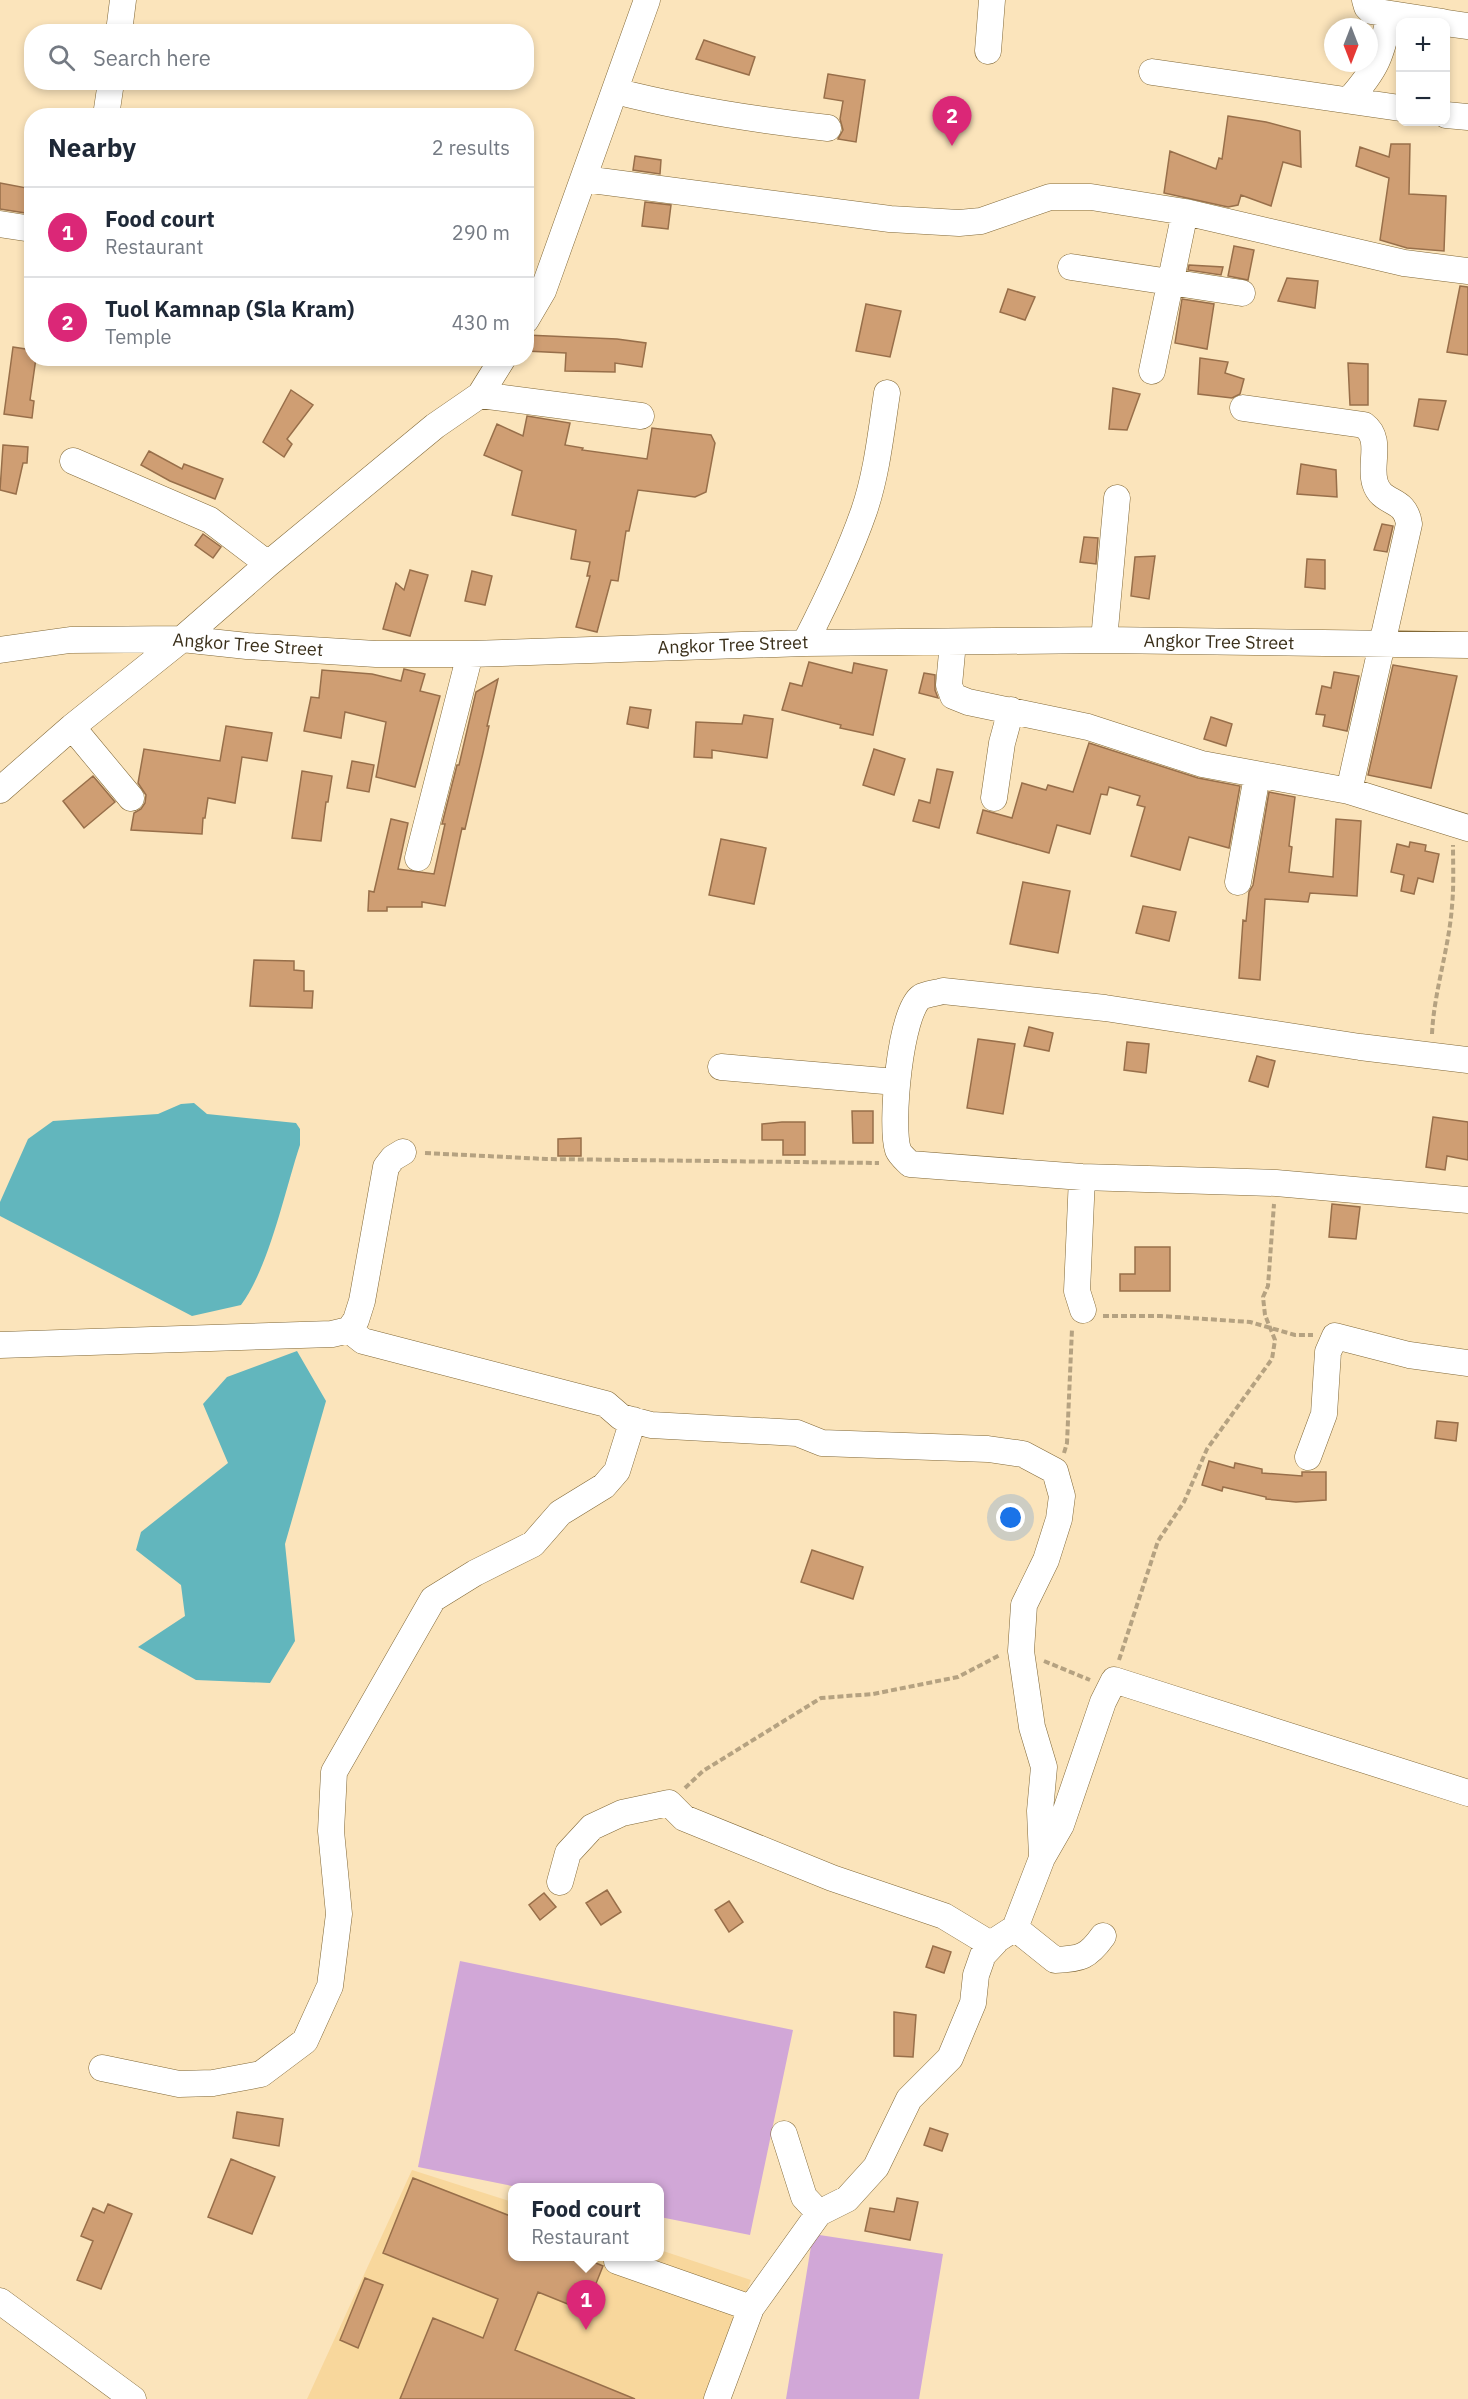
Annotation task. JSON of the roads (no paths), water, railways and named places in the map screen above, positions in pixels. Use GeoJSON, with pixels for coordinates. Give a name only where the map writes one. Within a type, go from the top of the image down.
{"type":"FeatureCollection","features":[{"type":"Feature","properties":{"kind":"street"},"geometry":{"type":"LineString","coordinates":[[120,24],[123,0]]}},
{"type":"Feature","properties":{"kind":"street"},"geometry":{"type":"LineString","coordinates":[[534,306],[543,291],[647,0]]}},
{"type":"Feature","properties":{"kind":"street"},"geometry":{"type":"LineString","coordinates":[[988,51],[992,0]]}},
{"type":"Feature","properties":{"kind":"street"},"geometry":{"type":"LineString","coordinates":[[1365,0],[1371,11],[1410,18]]}},
{"type":"Feature","properties":{"kind":"street"},"geometry":{"type":"LineString","coordinates":[[1349,100],[1370,76],[1379,59],[1390,15]]}},
{"type":"Feature","properties":{"kind":"street"},"geometry":{"type":"LineString","coordinates":[[1450,24],[1468,26]]}},
{"type":"Feature","properties":{"kind":"street"},"geometry":{"type":"LineString","coordinates":[[1152,72],[1396,107]]}},
{"type":"Feature","properties":{"kind":"street"},"geometry":{"type":"LineString","coordinates":[[107,108],[110,90]]}},
{"type":"Feature","properties":{"kind":"street"},"geometry":{"type":"LineString","coordinates":[[615,91],[670,105],[725,115],[828,128]]}},
{"type":"Feature","properties":{"kind":"street"},"geometry":{"type":"LineString","coordinates":[[1450,115],[1468,117]]}},
{"type":"Feature","properties":{"kind":"street"},"geometry":{"type":"LineString","coordinates":[[584,179],[890,219],[959,223],[981,220],[1050,197],[1091,197],[1185,212],[1273,231],[1358,254],[1404,263],[1468,271]]}},
{"type":"Feature","properties":{"kind":"street"},"geometry":{"type":"LineString","coordinates":[[1152,371],[1185,212]]}},
{"type":"Feature","properties":{"kind":"street"},"geometry":{"type":"LineString","coordinates":[[0,224],[24,228]]}},
{"type":"Feature","properties":{"kind":"street"},"geometry":{"type":"LineString","coordinates":[[1071,267],[1242,293]]}},
{"type":"Feature","properties":{"kind":"street"},"geometry":{"type":"LineString","coordinates":[[0,790],[72,727],[182,639],[268,564],[435,426],[480,395],[498,366]]}},
{"type":"Feature","properties":{"kind":"street"},"geometry":{"type":"LineString","coordinates":[[805,643],[842,570],[865,510],[877,463],[887,393]]}},
{"type":"Feature","properties":{"kind":"street"},"geometry":{"type":"LineString","coordinates":[[480,395],[641,416]]}},
{"type":"Feature","properties":{"kind":"street"},"geometry":{"type":"LineString","coordinates":[[1243,408],[1364,425],[1370,429],[1375,447],[1373,477],[1376,487],[1386,499],[1402,506],[1407,514],[1409,524],[1349,791]]}},
{"type":"Feature","properties":{"kind":"street"},"geometry":{"type":"LineString","coordinates":[[73,461],[210,520],[268,564]]}},
{"type":"Feature","properties":{"kind":"street"},"geometry":{"type":"LineString","coordinates":[[1104,640],[1117,498]]}},
{"type":"Feature","properties":{"kind":"street","name":"Angkor Tree Street"},"geometry":{"type":"LineString","coordinates":[[0,650],[70,640],[182,639],[247,646],[376,654],[470,654],[805,643],[1104,640],[1468,645]]}},
{"type":"Feature","properties":{"kind":"street"},"geometry":{"type":"LineString","coordinates":[[953,642],[949,685],[953,696],[968,702],[1088,727],[1202,764],[1257,776],[1349,791],[1460,826]]}},
{"type":"Feature","properties":{"kind":"street"},"geometry":{"type":"LineString","coordinates":[[418,858],[470,654]]}},
{"type":"Feature","properties":{"kind":"street"},"geometry":{"type":"LineString","coordinates":[[994,798],[1002,743],[1011,711]]}},
{"type":"Feature","properties":{"kind":"street"},"geometry":{"type":"LineString","coordinates":[[72,727],[131,798]]}},
{"type":"Feature","properties":{"kind":"street"},"geometry":{"type":"LineString","coordinates":[[1238,882],[1257,776]]}},
{"type":"Feature","properties":{"kind":"street"},"geometry":{"type":"LineString","coordinates":[[1468,1060],[1105,1008],[943,991],[921,997],[911,1011],[896,1082],[895,1124],[899,1151],[910,1164],[1082,1177],[1276,1183],[1468,1200]]}},
{"type":"Feature","properties":{"kind":"street"},"geometry":{"type":"LineString","coordinates":[[721,1067],[896,1082]]}},
{"type":"Feature","properties":{"kind":"street"},"geometry":{"type":"LineString","coordinates":[[0,1345],[332,1334],[349,1330],[356,1320],[362,1301],[386,1167],[393,1158],[403,1152]]}},
{"type":"Feature","properties":{"kind":"street"},"geometry":{"type":"LineString","coordinates":[[1082,1177],[1077,1291],[1083,1310]]}},
{"type":"Feature","properties":{"kind":"street"},"geometry":{"type":"LineString","coordinates":[[349,1330],[363,1341],[606,1404],[621,1417],[651,1425],[798,1433],[822,1443],[988,1449],[1023,1454],[1054,1471],[1062,1496],[1059,1519],[1046,1560],[1024,1605],[1021,1651],[1032,1726],[1044,1767],[1040,1811],[1042,1858]]}},
{"type":"Feature","properties":{"kind":"street"},"geometry":{"type":"LineString","coordinates":[[1308,1457],[1324,1414],[1328,1352],[1335,1336],[1409,1355],[1468,1363]]}},
{"type":"Feature","properties":{"kind":"street"},"geometry":{"type":"LineString","coordinates":[[102,2068],[179,2084],[213,2083],[261,2074],[305,2041],[330,1986],[339,1914],[331,1831],[334,1772],[433,1599],[475,1573],[533,1544],[560,1513],[604,1486],[617,1471],[633,1420]]}},
{"type":"Feature","properties":{"kind":"street"},"geometry":{"type":"LineString","coordinates":[[717,2399],[752,2308],[819,2213],[847,2199],[876,2168],[909,2099],[950,2058],[973,2003],[976,1975],[983,1955],[992,1945],[1015,1928],[1042,1858],[1061,1825],[1112,1684],[1468,1793]]}},
{"type":"Feature","properties":{"kind":"street"},"geometry":{"type":"LineString","coordinates":[[560,1882],[568,1853],[592,1827],[622,1813],[669,1803],[684,1818],[832,1878],[944,1917],[992,1945]]}},
{"type":"Feature","properties":{"kind":"street"},"geometry":{"type":"LineString","coordinates":[[1015,1928],[1055,1960],[1077,1959],[1092,1952],[1103,1936]]}},
{"type":"Feature","properties":{"kind":"street"},"geometry":{"type":"LineString","coordinates":[[784,2134],[804,2197],[819,2213]]}},
{"type":"Feature","properties":{"kind":"street"},"geometry":{"type":"LineString","coordinates":[[617,2261],[752,2308]]}},
{"type":"Feature","properties":{"kind":"street"},"geometry":{"type":"LineString","coordinates":[[0,2301],[133,2399]]}},
{"type":"Feature","properties":{"kind":"water"},"geometry":{"type":"Polygon","coordinates":[[[194,1103],[207,1114],[296,1123],[300,1129],[300,1145],[268,1249],[251,1289],[241,1305],[192,1316],[0,1216],[0,1202],[28,1139],[53,1121],[158,1114],[181,1104],[194,1103]]]}},
{"type":"Feature","properties":{"kind":"water"},"geometry":{"type":"Polygon","coordinates":[[[297,1351],[326,1401],[285,1544],[295,1641],[270,1683],[196,1680],[138,1647],[185,1616],[181,1585],[136,1550],[141,1532],[228,1463],[203,1404],[227,1377],[297,1351]]]}},
{"type":"Feature","properties":{"kind":"place","name":"Tuol Kamnap (Sla Kram)"},"geometry":{"type":"Point","coordinates":[952,146]}},
{"type":"Feature","properties":{"kind":"place","name":"Food court"},"geometry":{"type":"Point","coordinates":[586,2330]}}]}
